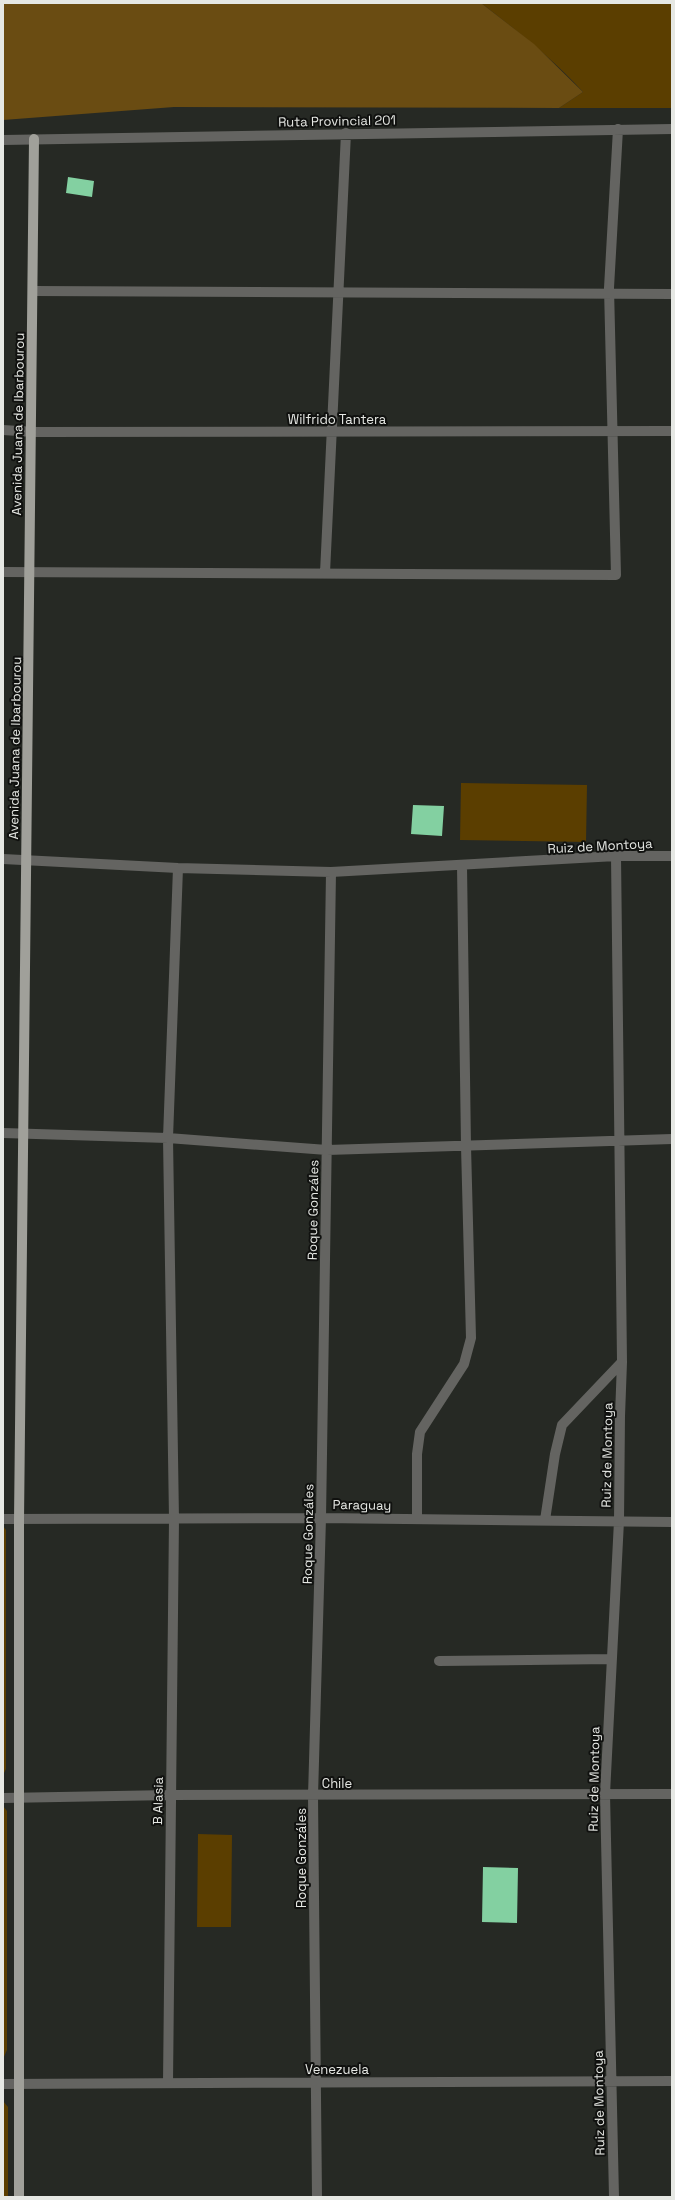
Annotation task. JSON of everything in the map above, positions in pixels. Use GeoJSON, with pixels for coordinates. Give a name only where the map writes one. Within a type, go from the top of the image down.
{"type":"FeatureCollection","features":[{"type":"Feature","properties":{"kind":"main road","name":"Avenida Juana de Ibarbourou"},"geometry":{"type":"LineString","coordinates":[[19,2197],[19,1520],[34,139]]}},
{"type":"Feature","properties":{"kind":"street"},"geometry":{"type":"LineString","coordinates":[[3,572],[616,575],[610,293],[618,129]]}},
{"type":"Feature","properties":{"kind":"street","name":"Ruta Provincial 201"},"geometry":{"type":"LineString","coordinates":[[3,140],[672,129]]}},
{"type":"Feature","properties":{"kind":"street"},"geometry":{"type":"LineString","coordinates":[[325,573],[346,134]]}},
{"type":"Feature","properties":{"kind":"street"},"geometry":{"type":"LineString","coordinates":[[32,292],[672,294]]}},
{"type":"Feature","properties":{"kind":"street","name":"Wilfrido Tantera"},"geometry":{"type":"LineString","coordinates":[[3,430],[31,432],[672,431]]}},
{"type":"Feature","properties":{"kind":"street","name":"Ruiz de Montoya"},"geometry":{"type":"LineString","coordinates":[[3,859],[178,868],[330,872],[462,866],[616,856],[672,856]]}},
{"type":"Feature","properties":{"kind":"street","name":"Ruiz de Montoya"},"geometry":{"type":"LineString","coordinates":[[614,2197],[605,1794],[619,1521],[622,1362],[616,856]]}},
{"type":"Feature","properties":{"kind":"street"},"geometry":{"type":"LineString","coordinates":[[417,1519],[418,1454],[420,1432],[464,1364],[472,1338],[466,1146],[462,866]]}},
{"type":"Feature","properties":{"kind":"street","name":"B Alasia"},"geometry":{"type":"LineString","coordinates":[[168,2083],[174,1519],[168,1138],[178,868]]}},
{"type":"Feature","properties":{"kind":"street","name":"Roque Gonzáles"},"geometry":{"type":"LineString","coordinates":[[317,2197],[314,2082],[313,1796],[321,1518],[330,872]]}},
{"type":"Feature","properties":{"kind":"street"},"geometry":{"type":"LineString","coordinates":[[3,1133],[168,1138],[327,1150],[672,1140]]}},
{"type":"Feature","properties":{"kind":"street"},"geometry":{"type":"LineString","coordinates":[[545,1520],[555,1454],[562,1425],[622,1362]]}},
{"type":"Feature","properties":{"kind":"street","name":"Paraguay"},"geometry":{"type":"LineString","coordinates":[[3,1519],[321,1518],[672,1522]]}},
{"type":"Feature","properties":{"kind":"street"},"geometry":{"type":"LineString","coordinates":[[439,1661],[612,1659]]}},
{"type":"Feature","properties":{"kind":"street","name":"Chile"},"geometry":{"type":"LineString","coordinates":[[3,1798],[171,1795],[313,1796],[672,1794]]}},
{"type":"Feature","properties":{"kind":"street","name":"Venezuela"},"geometry":{"type":"LineString","coordinates":[[3,2084],[672,2081]]}},
{"type":"Feature","properties":{"kind":"shaded area"},"geometry":{"type":"Polygon","coordinates":[[[3,3],[481,3],[534,44],[583,92],[559,108],[174,107],[3,120],[3,3]]]}},
{"type":"Feature","properties":{"kind":"shaded area"},"geometry":{"type":"Polygon","coordinates":[[[481,3],[672,3],[672,108],[559,108],[583,92],[547,56],[481,3]]]}},
{"type":"Feature","properties":{"kind":"shaded area"},"geometry":{"type":"Polygon","coordinates":[[[461,783],[587,785],[586,842],[460,840],[461,783]]]}},
{"type":"Feature","properties":{"kind":"shaded area"},"geometry":{"type":"Polygon","coordinates":[[[3,1526],[6,1530],[6,1769],[3,1775],[3,1526]]]}},
{"type":"Feature","properties":{"kind":"shaded area"},"geometry":{"type":"Polygon","coordinates":[[[3,1806],[7,1811],[7,2050],[3,2059],[3,1806]]]}},
{"type":"Feature","properties":{"kind":"shaded area"},"geometry":{"type":"Polygon","coordinates":[[[198,1834],[232,1835],[231,1927],[197,1927],[198,1834]]]}},
{"type":"Feature","properties":{"kind":"shaded area"},"geometry":{"type":"Polygon","coordinates":[[[3,2101],[8,2107],[8,2197],[3,2197],[3,2101]]]}},
{"type":"Feature","properties":{"kind":"building"},"geometry":{"type":"Polygon","coordinates":[[[68,177],[94,181],[92,197],[66,193],[68,177]]]}},
{"type":"Feature","properties":{"kind":"building"},"geometry":{"type":"Polygon","coordinates":[[[413,805],[444,806],[442,836],[411,834],[413,805]]]}},
{"type":"Feature","properties":{"kind":"building"},"geometry":{"type":"Polygon","coordinates":[[[483,1867],[518,1868],[517,1923],[482,1922],[483,1867]]]}}]}
